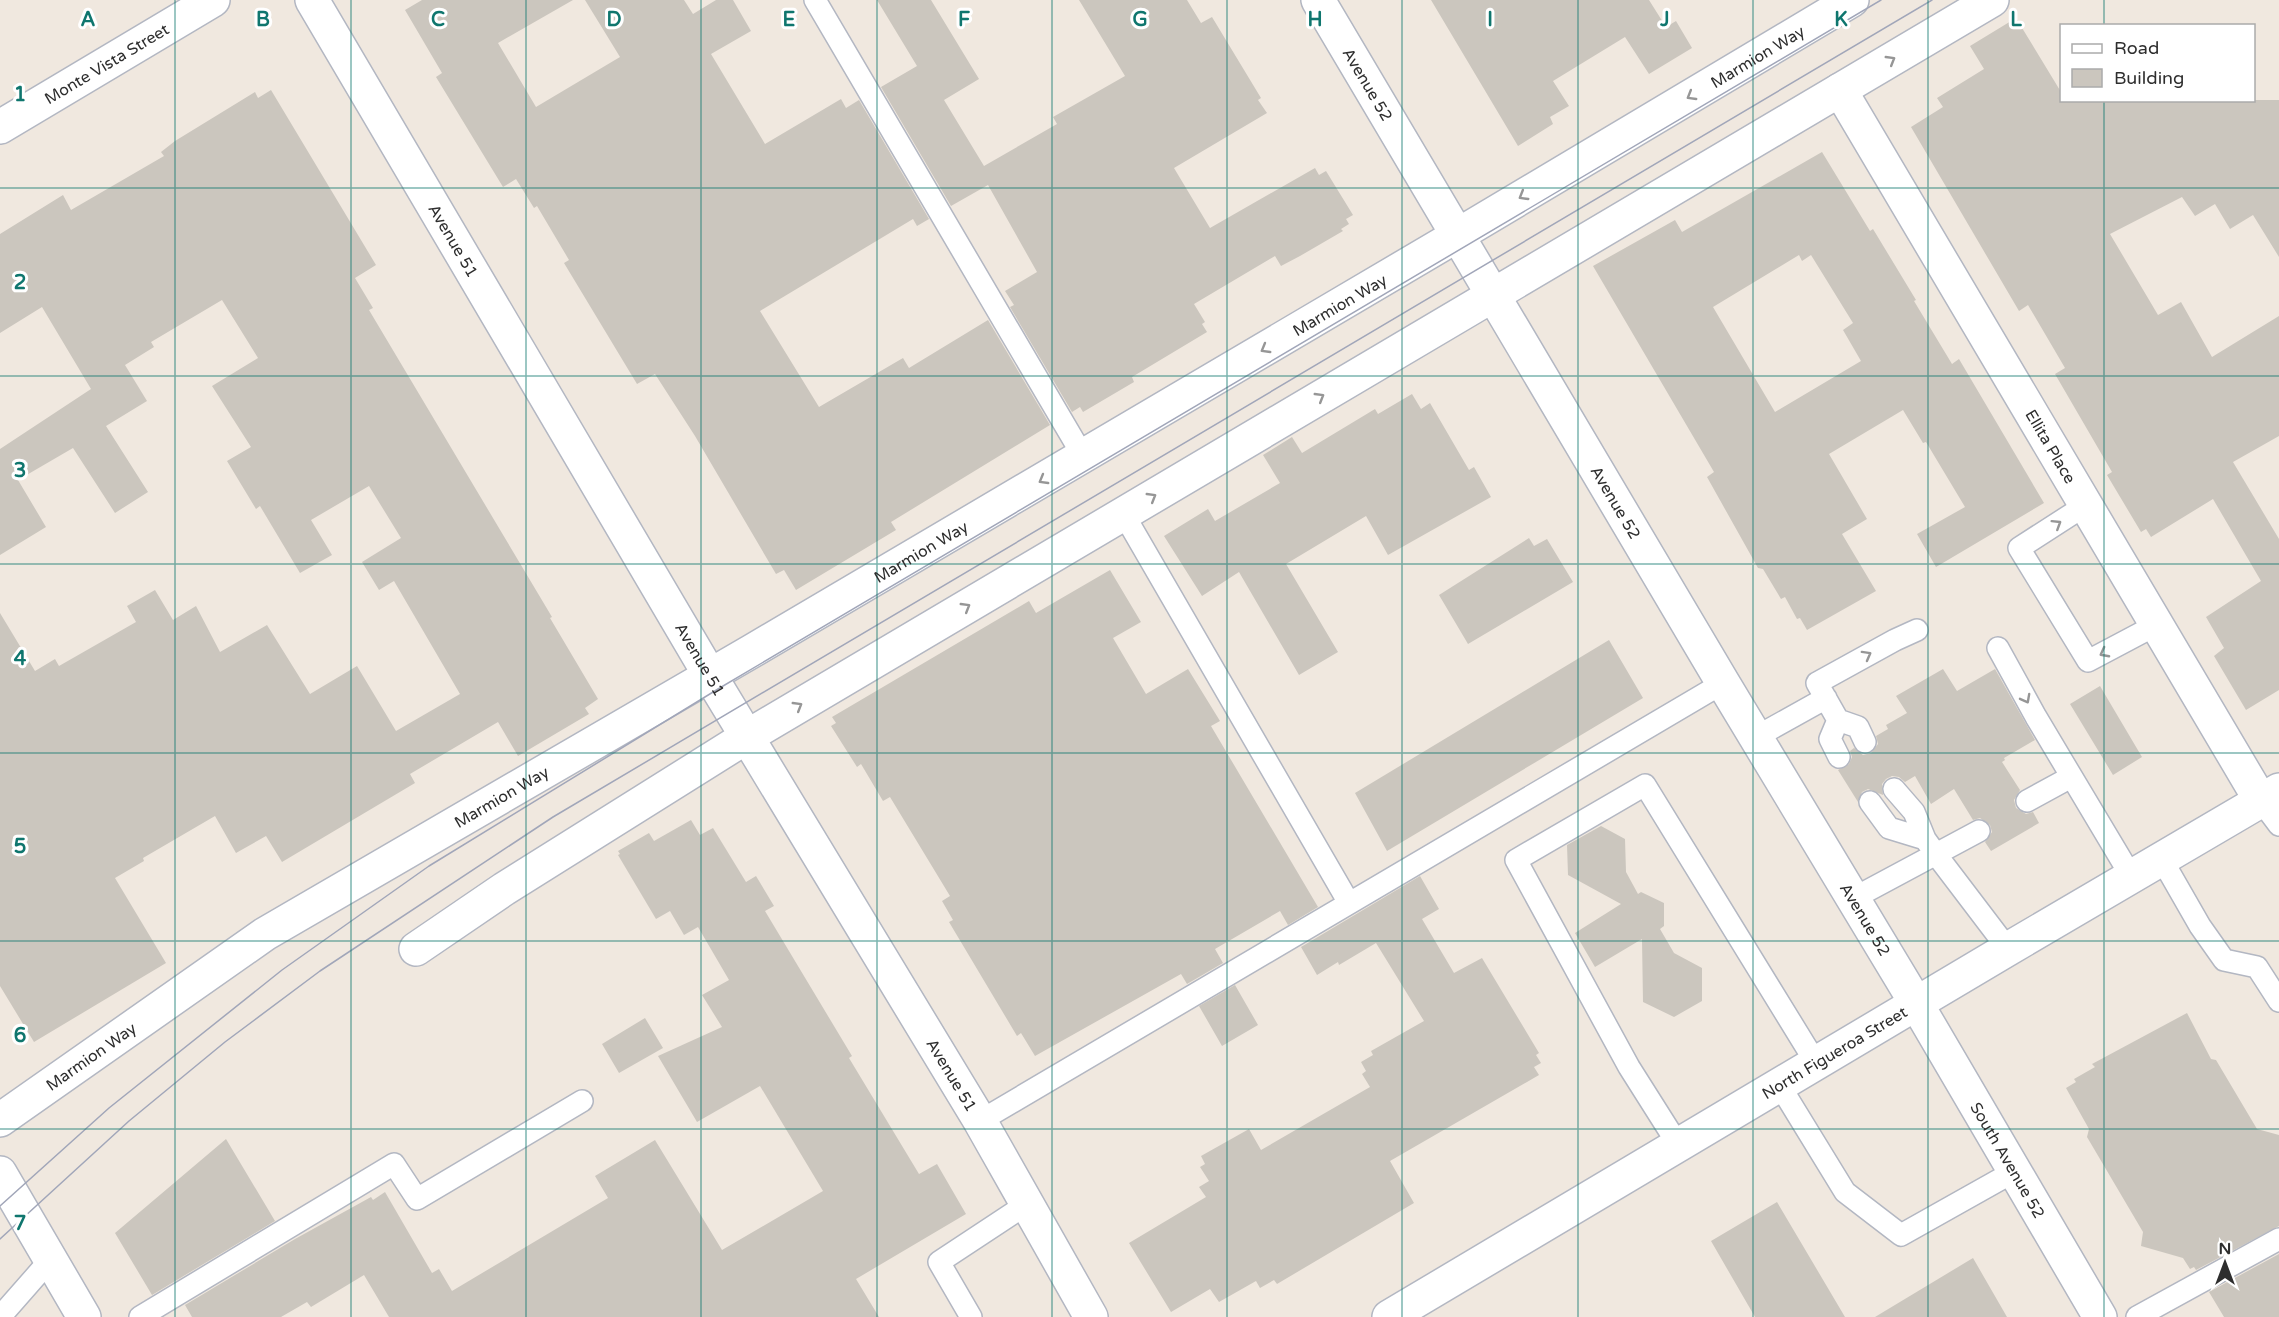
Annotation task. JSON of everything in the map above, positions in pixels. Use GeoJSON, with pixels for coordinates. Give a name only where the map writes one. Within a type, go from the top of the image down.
{"type":"FeatureCollection","features":[{"type":"Feature","properties":{"kind":"street","name":"Monte Vista Street"},"geometry":{"type":"LineString","coordinates":[[0,127],[213,0]]}},
{"type":"Feature","properties":{"kind":"street","name":"Avenue 51"},"geometry":{"type":"LineString","coordinates":[[312,0],[711,675],[980,1121],[1091,1317]]}},
{"type":"Feature","properties":{"kind":"street","name":"Avenue 52"},"geometry":{"type":"LineString","coordinates":[[1318,0],[1723,683],[1916,1003]]}},
{"type":"Feature","properties":{"kind":"street"},"geometry":{"type":"LineString","coordinates":[[416,949],[504,889],[748,736],[1992,0]]}},
{"type":"Feature","properties":{"kind":"street","name":"Marmion Way"},"geometry":{"type":"LineString","coordinates":[[0,1120],[265,934],[711,675],[1458,235],[1836,4]]}},
{"type":"Feature","properties":{"kind":"street","name":"Ellita Place"},"geometry":{"type":"LineString","coordinates":[[1840,90],[2156,625],[2273,806]]}},
{"type":"Feature","properties":{"kind":"street","name":"North Figueroa Street"},"geometry":{"type":"LineString","coordinates":[[1389,1317],[2162,858],[2273,806]]}},
{"type":"Feature","properties":{"kind":"street","name":"South Avenue 52"},"geometry":{"type":"LineString","coordinates":[[1916,1003],[2100,1317]]}},
{"type":"Feature","properties":{"kind":"street"},"geometry":{"type":"LineString","coordinates":[[0,1173],[84,1317]]}},
{"type":"Feature","properties":{"kind":"lane"},"geometry":{"type":"LineString","coordinates":[[815,0],[1083,456]]}},
{"type":"Feature","properties":{"kind":"lane"},"geometry":{"type":"LineString","coordinates":[[2086,505],[2019,548],[2088,661],[2156,625]]}},
{"type":"Feature","properties":{"kind":"lane"},"geometry":{"type":"LineString","coordinates":[[1124,513],[1349,903]]}},
{"type":"Feature","properties":{"kind":"lane"},"geometry":{"type":"LineString","coordinates":[[1756,737],[1895,639],[1917,630]]}},
{"type":"Feature","properties":{"kind":"lane"},"geometry":{"type":"LineString","coordinates":[[1998,648],[2071,777],[2131,876]]}},
{"type":"Feature","properties":{"kind":"lane"},"geometry":{"type":"LineString","coordinates":[[980,1121],[1723,683]]}},
{"type":"Feature","properties":{"kind":"lane"},"geometry":{"type":"LineString","coordinates":[[1822,690],[1838,720],[1858,727],[1865,742]]}},
{"type":"Feature","properties":{"kind":"lane"},"geometry":{"type":"LineString","coordinates":[[1838,720],[1830,739],[1839,757]]}},
{"type":"Feature","properties":{"kind":"lane"},"geometry":{"type":"LineString","coordinates":[[2027,801],[2071,777]]}},
{"type":"Feature","properties":{"kind":"lane"},"geometry":{"type":"LineString","coordinates":[[1679,1146],[1629,1067],[1516,860],[1645,785],[1816,1063]]}},
{"type":"Feature","properties":{"kind":"lane"},"geometry":{"type":"LineString","coordinates":[[1894,789],[1914,812],[1930,846],[2008,949]]}},
{"type":"Feature","properties":{"kind":"lane"},"geometry":{"type":"LineString","coordinates":[[1870,802],[1889,828],[1930,846]]}},
{"type":"Feature","properties":{"kind":"lane"},"geometry":{"type":"LineString","coordinates":[[1854,898],[1930,846],[1979,831]]}},
{"type":"Feature","properties":{"kind":"lane"},"geometry":{"type":"LineString","coordinates":[[2162,858],[2200,926],[2224,960],[2258,967],[2279,1001]]}},
{"type":"Feature","properties":{"kind":"lane"},"geometry":{"type":"LineString","coordinates":[[1780,1086],[1845,1192],[1901,1235],[2015,1171]]}},
{"type":"Feature","properties":{"kind":"lane"},"geometry":{"type":"LineString","coordinates":[[140,1317],[394,1164],[417,1199],[582,1101]]}},
{"type":"Feature","properties":{"kind":"lane"},"geometry":{"type":"LineString","coordinates":[[971,1317],[939,1262],[1028,1204]]}},
{"type":"Feature","properties":{"kind":"lane"},"geometry":{"type":"LineString","coordinates":[[2137,1317],[2279,1239]]}},
{"type":"Feature","properties":{"kind":"lane"},"geometry":{"type":"LineString","coordinates":[[0,1317],[50,1260]]}},
{"type":"Feature","properties":{"kind":"building"},"geometry":{"type":"Polygon","coordinates":[[[422,0],[573,0],[498,43],[536,107],[620,57],[585,0],[684,0],[693,14],[716,0],[733,0],[751,31],[711,54],[765,144],[841,99],[846,108],[859,100],[929,219],[917,226],[913,219],[760,311],[819,407],[903,358],[909,368],[988,320],[1050,425],[891,522],[896,530],[796,590],[784,570],[776,574],[695,436],[655,374],[637,384],[564,263],[569,260],[537,206],[534,208],[516,179],[503,187],[436,77],[442,73],[405,10],[422,0]]]}},
{"type":"Feature","properties":{"kind":"building"},"geometry":{"type":"Polygon","coordinates":[[[877,0],[931,0],[979,79],[944,100],[984,166],[1057,124],[1053,117],[1125,76],[1079,0],[1187,0],[1201,23],[1212,17],[1261,98],[1258,100],[1267,113],[1174,168],[1210,228],[1315,168],[1319,175],[1326,171],[1353,215],[1346,219],[1349,224],[1341,229],[1343,231],[1281,266],[1275,256],[1194,304],[1205,322],[1202,324],[1207,332],[1132,377],[1134,382],[1083,412],[1080,407],[1072,412],[1010,307],[1014,305],[1005,291],[1037,272],[988,185],[951,206],[881,87],[917,66],[877,0]]]}},
{"type":"Feature","properties":{"kind":"building"},"geometry":{"type":"Polygon","coordinates":[[[1431,0],[1649,0],[1666,27],[1676,21],[1692,48],[1649,74],[1625,37],[1553,81],[1569,106],[1550,117],[1553,124],[1518,146],[1431,0]]]}},
{"type":"Feature","properties":{"kind":"building"},"geometry":{"type":"Polygon","coordinates":[[[2016,18],[2060,90],[2060,102],[2279,100],[2279,257],[2253,215],[2230,229],[2215,204],[2195,216],[2182,197],[2110,234],[2158,315],[2181,302],[2212,357],[2279,316],[2279,436],[2233,462],[2279,539],[2279,690],[2246,710],[2214,656],[2224,648],[2206,617],[2261,581],[2213,499],[2151,537],[2146,529],[2141,532],[2107,475],[2112,472],[2055,374],[2065,368],[2028,305],[2019,311],[1911,127],[1943,107],[1937,98],[1984,69],[1970,46],[2016,18]]]}},
{"type":"Feature","properties":{"kind":"building"},"geometry":{"type":"Polygon","coordinates":[[[271,90],[376,265],[355,278],[373,308],[369,310],[552,617],[550,618],[598,699],[585,708],[589,714],[518,756],[498,722],[410,774],[415,783],[282,862],[266,836],[236,853],[215,816],[143,858],[144,861],[115,878],[166,963],[34,1042],[0,986],[0,613],[35,671],[55,659],[59,666],[136,622],[127,606],[155,590],[173,620],[196,606],[220,652],[267,625],[310,694],[357,666],[396,731],[460,694],[394,581],[379,590],[362,562],[401,538],[369,486],[311,520],[332,555],[300,573],[260,506],[256,509],[227,461],[251,447],[212,386],[258,358],[222,300],[151,342],[154,347],[125,365],[147,401],[106,426],[148,492],[115,513],[73,448],[18,480],[46,527],[0,555],[0,449],[91,389],[42,307],[0,333],[0,234],[63,195],[71,210],[164,156],[161,152],[175,141],[255,92],[258,98],[271,90]]]}},
{"type":"Feature","properties":{"kind":"building"},"geometry":{"type":"Polygon","coordinates":[[[1822,152],[1870,231],[1873,229],[1952,364],[1959,359],[2044,503],[1936,567],[1917,534],[1965,507],[1926,442],[1923,443],[1903,410],[1829,454],[1867,519],[1842,534],[1876,591],[1807,630],[1800,618],[1797,619],[1785,597],[1781,599],[1763,569],[1758,568],[1707,477],[1714,472],[1593,266],[1675,220],[1682,232],[1822,152]],[[1799,255],[1713,307],[1775,412],[1861,361],[1843,330],[1853,323],[1811,255],[1802,261],[1799,255]]]}},
{"type":"Feature","properties":{"kind":"building"},"geometry":{"type":"Polygon","coordinates":[[[1412,394],[1421,409],[1430,403],[1469,470],[1474,467],[1491,497],[1388,555],[1366,516],[1286,564],[1338,652],[1299,675],[1239,572],[1202,596],[1164,536],[1208,509],[1215,521],[1280,483],[1263,455],[1292,437],[1302,453],[1375,409],[1378,414],[1412,394]]]}},
{"type":"Feature","properties":{"kind":"building"},"geometry":{"type":"Polygon","coordinates":[[[1529,538],[1534,546],[1547,539],[1573,582],[1468,644],[1439,595],[1529,538]]]}},
{"type":"Feature","properties":{"kind":"building"},"geometry":{"type":"Polygon","coordinates":[[[1110,570],[1141,622],[1113,638],[1146,694],[1188,669],[1220,721],[1211,726],[1318,907],[1288,925],[1280,911],[1215,949],[1223,963],[1187,984],[1181,974],[1035,1056],[1021,1033],[1017,1036],[949,922],[953,920],[942,901],[950,896],[890,797],[883,801],[861,764],[857,767],[831,726],[836,723],[832,717],[1029,601],[1036,613],[1110,570]]]}},
{"type":"Feature","properties":{"kind":"building"},"geometry":{"type":"Polygon","coordinates":[[[1609,640],[1643,698],[1387,851],[1355,793],[1609,640]]]}},
{"type":"Feature","properties":{"kind":"building"},"geometry":{"type":"Polygon","coordinates":[[[1943,669],[1957,691],[1995,669],[2035,740],[2004,758],[2002,762],[2020,790],[2014,800],[2016,808],[2026,814],[2033,812],[2039,823],[1991,851],[1985,842],[1992,832],[1990,825],[1980,818],[1973,820],[1954,789],[1931,804],[1915,776],[1905,782],[1899,777],[1892,776],[1882,784],[1883,795],[1868,789],[1862,792],[1858,802],[1838,770],[1849,764],[1852,757],[1850,751],[1854,748],[1863,755],[1871,753],[1878,744],[1876,736],[1888,729],[1886,725],[1907,713],[1896,696],[1943,669]]]}},
{"type":"Feature","properties":{"kind":"building"},"geometry":{"type":"Polygon","coordinates":[[[2100,686],[2142,757],[2113,775],[2070,704],[2100,686]]]}},
{"type":"Feature","properties":{"kind":"building"},"geometry":{"type":"Polygon","coordinates":[[[691,820],[700,835],[713,828],[746,882],[756,876],[774,906],[765,911],[852,1056],[849,1058],[919,1174],[937,1164],[966,1214],[856,1279],[879,1317],[389,1317],[364,1275],[311,1307],[307,1302],[281,1317],[192,1317],[185,1305],[295,1239],[371,1197],[373,1200],[385,1192],[432,1273],[439,1269],[452,1291],[608,1198],[595,1176],[655,1140],[722,1250],[823,1191],[760,1086],[697,1122],[658,1056],[722,1027],[702,995],[729,980],[698,927],[684,935],[670,911],[656,919],[618,855],[620,854],[618,851],[649,833],[654,841],[691,820]]]}},
{"type":"Feature","properties":{"kind":"building"},"geometry":{"type":"Polygon","coordinates":[[[1601,826],[1625,839],[1626,872],[1638,894],[1641,892],[1664,903],[1664,926],[1660,929],[1674,953],[1702,968],[1702,1001],[1674,1017],[1643,1002],[1642,939],[1595,967],[1575,933],[1621,904],[1568,875],[1567,845],[1601,826]]]}},
{"type":"Feature","properties":{"kind":"building"},"geometry":{"type":"Polygon","coordinates":[[[1420,876],[1439,909],[1422,919],[1454,973],[1482,958],[1539,1053],[1536,1055],[1541,1063],[1534,1067],[1539,1075],[1390,1161],[1414,1203],[1277,1284],[1274,1280],[1260,1288],[1256,1281],[1219,1302],[1210,1289],[1171,1312],[1129,1243],[1206,1197],[1199,1187],[1209,1181],[1200,1167],[1205,1164],[1201,1156],[1249,1129],[1261,1150],[1370,1087],[1362,1074],[1366,1071],[1361,1062],[1373,1055],[1371,1051],[1424,1021],[1376,943],[1317,975],[1301,947],[1420,876]]]}},
{"type":"Feature","properties":{"kind":"building"},"geometry":{"type":"Polygon","coordinates":[[[1235,985],[1258,1025],[1222,1046],[1199,1006],[1235,985]]]}},
{"type":"Feature","properties":{"kind":"building"},"geometry":{"type":"Polygon","coordinates":[[[2187,1013],[2211,1059],[2216,1060],[2257,1129],[2279,1135],[2279,1226],[2196,1270],[2194,1267],[2190,1269],[2183,1258],[2141,1246],[2143,1232],[2087,1137],[2089,1129],[2066,1088],[2076,1082],[2074,1079],[2095,1067],[2092,1064],[2187,1013]]]}},
{"type":"Feature","properties":{"kind":"building"},"geometry":{"type":"Polygon","coordinates":[[[645,1018],[663,1048],[619,1073],[602,1044],[645,1018]]]}},
{"type":"Feature","properties":{"kind":"building"},"geometry":{"type":"Polygon","coordinates":[[[226,1139],[275,1221],[152,1295],[115,1233],[226,1139]]]}},
{"type":"Feature","properties":{"kind":"building"},"geometry":{"type":"Polygon","coordinates":[[[1777,1202],[1845,1317],[1755,1317],[1711,1241],[1777,1202]]]}},
{"type":"Feature","properties":{"kind":"building"},"geometry":{"type":"Polygon","coordinates":[[[2279,1254],[2279,1317],[2224,1317],[2209,1292],[2279,1254]]]}},
{"type":"Feature","properties":{"kind":"building"},"geometry":{"type":"Polygon","coordinates":[[[1973,1258],[2007,1317],[1875,1317],[1973,1258]]]}},
{"type":"Feature","properties":{"kind":"tram line"},"geometry":{"type":"LineString","coordinates":[[0,1206],[109,1108],[282,970],[429,866],[718,689],[1881,0]]}},
{"type":"Feature","properties":{"kind":"tram line"},"geometry":{"type":"LineString","coordinates":[[0,1239],[129,1121],[225,1042],[320,971],[553,817],[1932,0]]}}]}
